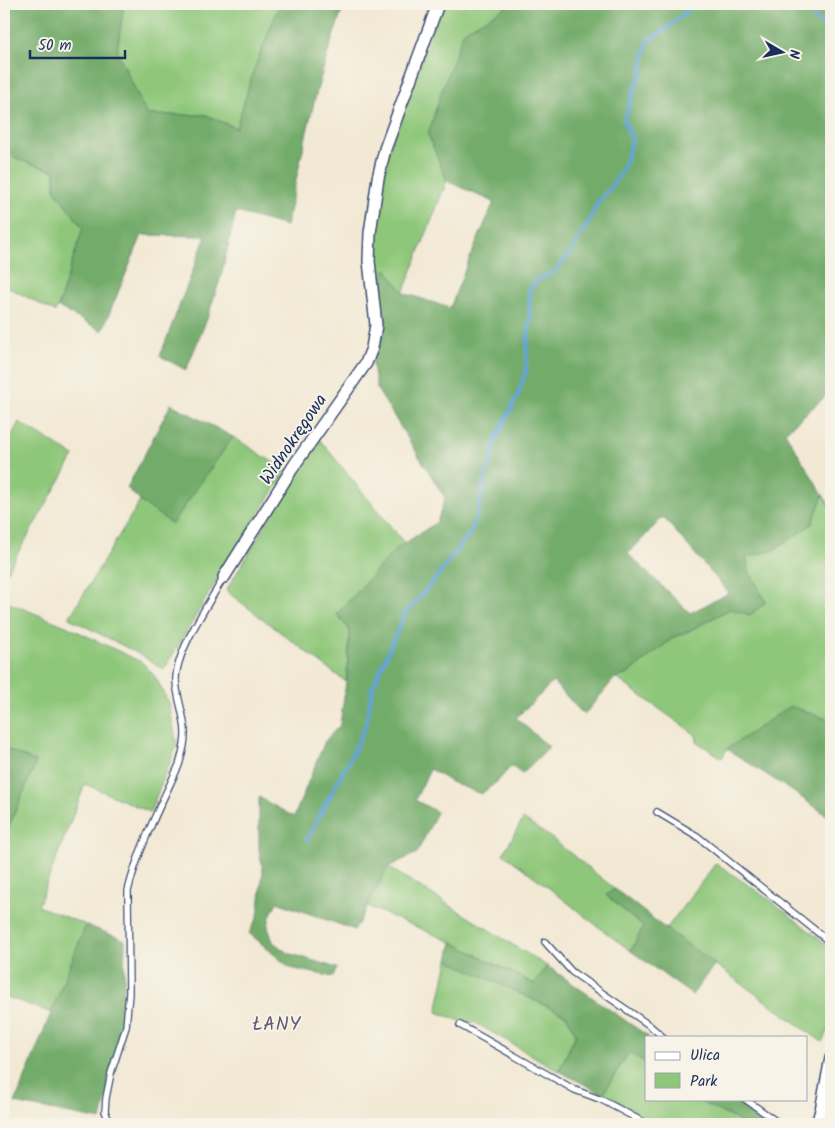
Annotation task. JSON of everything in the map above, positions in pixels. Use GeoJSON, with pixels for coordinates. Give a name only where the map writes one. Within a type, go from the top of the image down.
{"type":"FeatureCollection","features":[{"type":"Feature","properties":{"kind":"street","name":"Widnokręgowa"},"geometry":{"type":"LineString","coordinates":[[224,577],[296,464],[366,364],[372,348],[376,325],[370,261],[370,233],[378,178],[385,150],[438,4]]}},
{"type":"Feature","properties":{"kind":"street"},"geometry":{"type":"LineString","coordinates":[[822,1118],[831,1058]]}},
{"type":"Feature","properties":{"kind":"lane","name":"Widnokręgowa"},"geometry":{"type":"LineString","coordinates":[[110,1124],[105,1111],[106,1104],[111,1073],[126,1027],[129,993],[128,891],[131,878],[183,752],[185,725],[176,680],[179,660],[190,636],[224,577]]}},
{"type":"Feature","properties":{"kind":"lane"},"geometry":{"type":"LineString","coordinates":[[657,812],[697,836],[831,943]]}},
{"type":"Feature","properties":{"kind":"lane"},"geometry":{"type":"LineString","coordinates":[[545,942],[572,972],[649,1025],[662,1036]]}},
{"type":"Feature","properties":{"kind":"lane"},"geometry":{"type":"LineString","coordinates":[[460,1025],[575,1090],[602,1100],[647,1124]]}},
{"type":"Feature","properties":{"kind":"lane"},"geometry":{"type":"LineString","coordinates":[[746,1100],[780,1124]]}},
{"type":"Feature","properties":{"kind":"green space"},"geometry":{"type":"Polygon","coordinates":[[[4,4],[124,4],[117,51],[147,115],[206,115],[236,128],[256,64],[280,4],[345,4],[326,58],[286,226],[236,212],[221,276],[207,319],[186,370],[160,356],[206,236],[142,235],[102,331],[58,307],[83,228],[55,190],[55,171],[19,160],[4,150],[4,4]]]}},
{"type":"Feature","properties":{"kind":"green space"},"geometry":{"type":"Polygon","coordinates":[[[124,4],[280,4],[256,64],[236,128],[206,115],[147,115],[117,51],[124,4]]]}},
{"type":"Feature","properties":{"kind":"green space"},"geometry":{"type":"Polygon","coordinates":[[[441,4],[507,4],[428,134],[447,181],[403,293],[376,297],[373,243],[386,158],[441,4]]]}},
{"type":"Feature","properties":{"kind":"green space"},"geometry":{"type":"Polygon","coordinates":[[[507,4],[831,4],[831,395],[826,396],[785,432],[823,495],[812,524],[772,551],[746,557],[749,571],[766,602],[750,615],[730,609],[674,637],[628,674],[615,678],[584,715],[553,682],[516,718],[549,747],[522,774],[511,766],[498,781],[481,794],[451,782],[430,769],[415,800],[437,812],[417,853],[388,867],[355,930],[277,902],[270,916],[268,927],[273,942],[288,953],[337,968],[333,977],[290,968],[249,933],[258,917],[263,871],[259,849],[259,797],[294,817],[325,741],[340,725],[347,675],[350,631],[337,614],[396,549],[437,522],[445,498],[377,389],[371,354],[376,297],[386,269],[404,293],[450,308],[494,202],[447,181],[428,134],[464,31],[506,7],[507,4]],[[663,517],[628,554],[690,613],[729,593],[663,517]]]}},
{"type":"Feature","properties":{"kind":"green space"},"geometry":{"type":"Polygon","coordinates":[[[4,150],[19,160],[55,171],[55,190],[83,228],[55,312],[4,285],[4,150]]]}},
{"type":"Feature","properties":{"kind":"green space"},"geometry":{"type":"Polygon","coordinates":[[[171,404],[233,437],[172,524],[140,501],[127,488],[171,404]]]}},
{"type":"Feature","properties":{"kind":"green space"},"geometry":{"type":"Polygon","coordinates":[[[19,422],[74,456],[4,577],[4,449],[19,422]]]}},
{"type":"Feature","properties":{"kind":"green space"},"geometry":{"type":"Polygon","coordinates":[[[233,437],[287,471],[228,561],[164,670],[143,656],[69,618],[140,501],[172,523],[233,437]]]}},
{"type":"Feature","properties":{"kind":"green space"},"geometry":{"type":"Polygon","coordinates":[[[319,439],[405,544],[396,549],[337,614],[350,631],[346,682],[226,591],[319,439]]]}},
{"type":"Feature","properties":{"kind":"green space"},"geometry":{"type":"Polygon","coordinates":[[[823,495],[831,507],[831,723],[827,719],[790,707],[727,749],[722,758],[697,742],[696,735],[616,678],[628,674],[674,637],[730,609],[766,602],[749,571],[746,556],[772,551],[812,524],[823,495]]]}},
{"type":"Feature","properties":{"kind":"green space"},"geometry":{"type":"Polygon","coordinates":[[[4,601],[66,626],[143,663],[156,678],[169,703],[177,745],[150,812],[85,784],[38,906],[86,925],[52,1013],[4,996],[4,838],[36,762],[4,748],[4,601]]]}},
{"type":"Feature","properties":{"kind":"green space"},"geometry":{"type":"Polygon","coordinates":[[[790,706],[827,719],[831,723],[831,818],[727,749],[790,706]]]}},
{"type":"Feature","properties":{"kind":"green space"},"geometry":{"type":"Polygon","coordinates":[[[4,748],[36,762],[4,838],[4,748]]]}},
{"type":"Feature","properties":{"kind":"green space"},"geometry":{"type":"Polygon","coordinates":[[[523,819],[550,837],[615,889],[606,895],[643,927],[631,951],[503,854],[523,819]]]}},
{"type":"Feature","properties":{"kind":"green space"},"geometry":{"type":"Polygon","coordinates":[[[716,863],[770,900],[831,948],[831,1024],[822,1042],[666,929],[716,863]]]}},
{"type":"Feature","properties":{"kind":"green space"},"geometry":{"type":"Polygon","coordinates":[[[388,867],[547,966],[535,984],[452,942],[367,906],[388,867]]]}},
{"type":"Feature","properties":{"kind":"green space"},"geometry":{"type":"Polygon","coordinates":[[[615,889],[715,964],[692,995],[631,951],[643,927],[606,895],[615,889]]]}},
{"type":"Feature","properties":{"kind":"green space"},"geometry":{"type":"Polygon","coordinates":[[[86,925],[125,940],[123,1025],[101,1120],[15,1103],[86,925]]]}},
{"type":"Feature","properties":{"kind":"green space"},"geometry":{"type":"Polygon","coordinates":[[[452,942],[534,984],[547,966],[648,1036],[645,1036],[645,1062],[629,1052],[603,1094],[559,1071],[576,1034],[566,1015],[448,960],[452,942]]]}},
{"type":"Feature","properties":{"kind":"green space"},"geometry":{"type":"Polygon","coordinates":[[[448,960],[566,1015],[576,1034],[559,1071],[474,1022],[468,1024],[437,1012],[448,960]]]}},
{"type":"Feature","properties":{"kind":"green space"},"geometry":{"type":"Polygon","coordinates":[[[629,1052],[645,1062],[645,1100],[697,1100],[745,1124],[654,1124],[603,1094],[629,1052]]]}},
{"type":"Feature","properties":{"kind":"green space"},"geometry":{"type":"Polygon","coordinates":[[[697,1100],[738,1100],[772,1124],[745,1124],[697,1100]]]}},
{"type":"Feature","properties":{"kind":"waterway"},"geometry":{"type":"LineString","coordinates":[[307,839],[354,751],[366,724],[372,689],[404,615],[436,578],[472,530],[495,441],[518,395],[526,371],[530,322],[529,291],[537,280],[554,272],[569,255],[599,200],[611,188],[624,167],[632,139],[624,121],[641,75],[647,41],[661,33],[691,8],[690,4]]}},
{"type":"Feature","properties":{"kind":"waterway"},"geometry":{"type":"LineString","coordinates":[[803,4],[824,27],[831,31]]}},
{"type":"Feature","properties":{"kind":"district","name":"ŁANY"},"geometry":{"type":"Point","coordinates":[277,1023]}}]}
